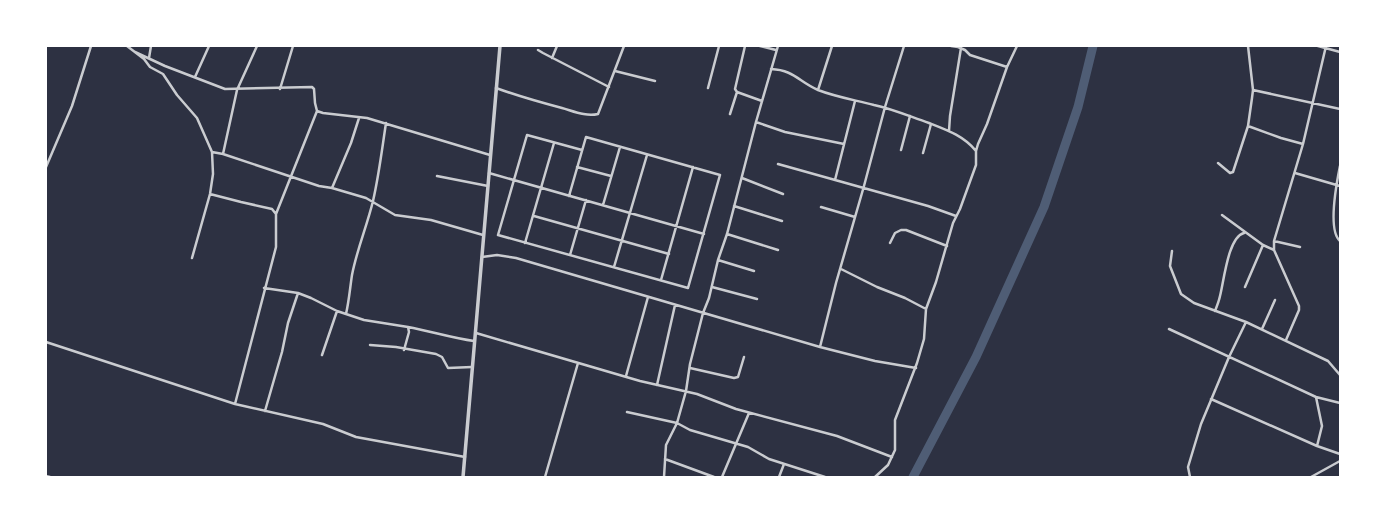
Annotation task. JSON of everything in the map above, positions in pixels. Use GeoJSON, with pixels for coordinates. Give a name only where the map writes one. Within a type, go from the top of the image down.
{"type":"FeatureCollection","features":[{"type":"Feature","properties":{"kind":"street"},"geometry":{"type":"LineString","coordinates":[[46,167],[72,106],[91,46]]}},
{"type":"Feature","properties":{"kind":"street"},"geometry":{"type":"LineString","coordinates":[[127,46],[150,67],[163,74],[177,95],[197,118],[212,152],[213,174],[210,194],[192,258]]}},
{"type":"Feature","properties":{"kind":"street"},"geometry":{"type":"LineString","coordinates":[[149,58],[151,46]]}},
{"type":"Feature","properties":{"kind":"street"},"geometry":{"type":"LineString","coordinates":[[195,77],[209,46]]}},
{"type":"Feature","properties":{"kind":"street"},"geometry":{"type":"LineString","coordinates":[[223,154],[237,90],[257,46]]}},
{"type":"Feature","properties":{"kind":"street"},"geometry":{"type":"LineString","coordinates":[[280,89],[293,46]]}},
{"type":"Feature","properties":{"kind":"street"},"geometry":{"type":"LineString","coordinates":[[463,477],[500,46]]}},
{"type":"Feature","properties":{"kind":"street"},"geometry":{"type":"LineString","coordinates":[[552,58],[557,46]]}},
{"type":"Feature","properties":{"kind":"street"},"geometry":{"type":"LineString","coordinates":[[496,87],[518,96],[592,116],[598,114],[624,46]]}},
{"type":"Feature","properties":{"kind":"street"},"geometry":{"type":"LineString","coordinates":[[708,88],[719,46]]}},
{"type":"Feature","properties":{"kind":"street"},"geometry":{"type":"LineString","coordinates":[[730,114],[737,92],[735,89],[745,46]]}},
{"type":"Feature","properties":{"kind":"street"},"geometry":{"type":"LineString","coordinates":[[760,46],[776,50]]}},
{"type":"Feature","properties":{"kind":"street"},"geometry":{"type":"LineString","coordinates":[[664,477],[666,445],[677,423],[686,391],[703,313],[709,298],[718,260],[727,234],[756,122],[778,46]]}},
{"type":"Feature","properties":{"kind":"street"},"geometry":{"type":"LineString","coordinates":[[818,90],[832,46]]}},
{"type":"Feature","properties":{"kind":"street"},"geometry":{"type":"LineString","coordinates":[[820,348],[885,107],[904,46]]}},
{"type":"Feature","properties":{"kind":"street"},"geometry":{"type":"LineString","coordinates":[[951,46],[961,48],[970,55],[1007,67]]}},
{"type":"Feature","properties":{"kind":"street"},"geometry":{"type":"LineString","coordinates":[[875,477],[888,465],[895,450],[896,415],[904,400],[916,368],[924,339],[926,309],[953,223],[976,165],[976,151],[1007,67],[1017,46]]}},
{"type":"Feature","properties":{"kind":"street"},"geometry":{"type":"LineString","coordinates":[[1218,162],[1230,173],[1233,172],[1248,126],[1253,90],[1248,46]]}},
{"type":"Feature","properties":{"kind":"street"},"geometry":{"type":"LineString","coordinates":[[1318,46],[1340,52]]}},
{"type":"Feature","properties":{"kind":"street"},"geometry":{"type":"LineString","coordinates":[[1286,340],[1299,310],[1299,306],[1274,250],[1274,241],[1303,144],[1326,47]]}},
{"type":"Feature","properties":{"kind":"street"},"geometry":{"type":"LineString","coordinates":[[948,131],[961,48]]}},
{"type":"Feature","properties":{"kind":"street"},"geometry":{"type":"LineString","coordinates":[[538,50],[608,87]]}},
{"type":"Feature","properties":{"kind":"street"},"geometry":{"type":"LineString","coordinates":[[135,52],[165,66],[225,89],[312,88],[314,90],[315,103],[318,111],[276,214],[276,246],[235,404]]}},
{"type":"Feature","properties":{"kind":"street"},"geometry":{"type":"LineString","coordinates":[[771,69],[781,70],[793,74],[818,90],[855,101],[885,107],[931,124],[966,141],[976,151]]}},
{"type":"Feature","properties":{"kind":"street"},"geometry":{"type":"LineString","coordinates":[[615,71],[655,80]]}},
{"type":"Feature","properties":{"kind":"street"},"geometry":{"type":"LineString","coordinates":[[1253,90],[1340,109]]}},
{"type":"Feature","properties":{"kind":"street"},"geometry":{"type":"LineString","coordinates":[[737,92],[762,101]]}},
{"type":"Feature","properties":{"kind":"street"},"geometry":{"type":"LineString","coordinates":[[835,180],[855,101]]}},
{"type":"Feature","properties":{"kind":"street"},"geometry":{"type":"LineString","coordinates":[[318,111],[323,113],[367,118],[490,154]]}},
{"type":"Feature","properties":{"kind":"street"},"geometry":{"type":"LineString","coordinates":[[901,150],[910,116]]}},
{"type":"Feature","properties":{"kind":"street"},"geometry":{"type":"LineString","coordinates":[[332,188],[352,143],[359,118]]}},
{"type":"Feature","properties":{"kind":"street"},"geometry":{"type":"LineString","coordinates":[[756,122],[785,132],[844,144]]}},
{"type":"Feature","properties":{"kind":"street"},"geometry":{"type":"LineString","coordinates":[[346,314],[350,300],[354,269],[373,202],[386,123]]}},
{"type":"Feature","properties":{"kind":"street"},"geometry":{"type":"LineString","coordinates":[[923,154],[931,124]]}},
{"type":"Feature","properties":{"kind":"street"},"geometry":{"type":"LineString","coordinates":[[1248,126],[1280,138],[1303,144]]}},
{"type":"Feature","properties":{"kind":"street"},"geometry":{"type":"LineString","coordinates":[[569,196],[586,137],[720,175],[688,288],[498,235],[527,135],[582,150]]}},
{"type":"Feature","properties":{"kind":"street"},"geometry":{"type":"LineString","coordinates":[[525,243],[554,143]]}},
{"type":"Feature","properties":{"kind":"street"},"geometry":{"type":"LineString","coordinates":[[603,205],[620,147]]}},
{"type":"Feature","properties":{"kind":"street"},"geometry":{"type":"LineString","coordinates":[[212,152],[223,154],[319,186],[332,188],[366,198],[395,215],[431,220],[483,235]]}},
{"type":"Feature","properties":{"kind":"street"},"geometry":{"type":"LineString","coordinates":[[614,268],[647,154]]}},
{"type":"Feature","properties":{"kind":"street"},"geometry":{"type":"LineString","coordinates":[[778,164],[956,216]]}},
{"type":"Feature","properties":{"kind":"street"},"geometry":{"type":"LineString","coordinates":[[1339,240],[1334,219],[1334,198],[1340,166]]}},
{"type":"Feature","properties":{"kind":"street"},"geometry":{"type":"LineString","coordinates":[[577,167],[611,176]]}},
{"type":"Feature","properties":{"kind":"street"},"geometry":{"type":"LineString","coordinates":[[661,281],[693,168]]}},
{"type":"Feature","properties":{"kind":"street"},"geometry":{"type":"LineString","coordinates":[[488,173],[704,234]]}},
{"type":"Feature","properties":{"kind":"street"},"geometry":{"type":"LineString","coordinates":[[1295,173],[1340,186]]}},
{"type":"Feature","properties":{"kind":"street"},"geometry":{"type":"LineString","coordinates":[[437,176],[488,186]]}},
{"type":"Feature","properties":{"kind":"street"},"geometry":{"type":"LineString","coordinates":[[742,178],[783,194]]}},
{"type":"Feature","properties":{"kind":"street"},"geometry":{"type":"LineString","coordinates":[[210,194],[272,209],[276,214]]}},
{"type":"Feature","properties":{"kind":"street"},"geometry":{"type":"LineString","coordinates":[[570,255],[586,200]]}},
{"type":"Feature","properties":{"kind":"street"},"geometry":{"type":"LineString","coordinates":[[734,206],[782,221]]}},
{"type":"Feature","properties":{"kind":"street"},"geometry":{"type":"LineString","coordinates":[[822,207],[855,217]]}},
{"type":"Feature","properties":{"kind":"street"},"geometry":{"type":"LineString","coordinates":[[1222,215],[1263,245],[1274,250]]}},
{"type":"Feature","properties":{"kind":"street"},"geometry":{"type":"LineString","coordinates":[[534,216],[669,254]]}},
{"type":"Feature","properties":{"kind":"street"},"geometry":{"type":"LineString","coordinates":[[890,244],[895,233],[901,230],[906,230],[947,246]]}},
{"type":"Feature","properties":{"kind":"street"},"geometry":{"type":"LineString","coordinates":[[1215,311],[1234,242],[1240,234],[1244,232]]}},
{"type":"Feature","properties":{"kind":"street"},"geometry":{"type":"LineString","coordinates":[[727,234],[778,250]]}},
{"type":"Feature","properties":{"kind":"street"},"geometry":{"type":"LineString","coordinates":[[1274,241],[1300,247]]}},
{"type":"Feature","properties":{"kind":"street"},"geometry":{"type":"LineString","coordinates":[[1245,287],[1263,245]]}},
{"type":"Feature","properties":{"kind":"street"},"geometry":{"type":"LineString","coordinates":[[1172,251],[1170,266],[1181,294],[1194,303],[1246,322],[1328,361],[1340,375]]}},
{"type":"Feature","properties":{"kind":"street"},"geometry":{"type":"LineString","coordinates":[[482,257],[497,255],[516,258],[820,348],[875,361],[916,368]]}},
{"type":"Feature","properties":{"kind":"street"},"geometry":{"type":"LineString","coordinates":[[718,260],[754,272]]}},
{"type":"Feature","properties":{"kind":"street"},"geometry":{"type":"LineString","coordinates":[[841,268],[877,288],[905,298],[926,309]]}},
{"type":"Feature","properties":{"kind":"street"},"geometry":{"type":"LineString","coordinates":[[712,287],[757,299]]}},
{"type":"Feature","properties":{"kind":"street"},"geometry":{"type":"LineString","coordinates":[[264,288],[298,293],[346,314],[364,320],[430,331],[451,338],[474,341]]}},
{"type":"Feature","properties":{"kind":"street"},"geometry":{"type":"LineString","coordinates":[[265,411],[282,352],[288,323],[298,293]]}},
{"type":"Feature","properties":{"kind":"street"},"geometry":{"type":"LineString","coordinates":[[626,376],[648,297]]}},
{"type":"Feature","properties":{"kind":"street"},"geometry":{"type":"LineString","coordinates":[[1262,329],[1275,300]]}},
{"type":"Feature","properties":{"kind":"street"},"geometry":{"type":"LineString","coordinates":[[657,385],[674,305]]}},
{"type":"Feature","properties":{"kind":"street"},"geometry":{"type":"LineString","coordinates":[[322,355],[337,310]]}},
{"type":"Feature","properties":{"kind":"street"},"geometry":{"type":"LineString","coordinates":[[1190,477],[1188,467],[1201,424],[1229,357],[1246,322]]}},
{"type":"Feature","properties":{"kind":"street"},"geometry":{"type":"LineString","coordinates":[[404,350],[409,332],[408,327]]}},
{"type":"Feature","properties":{"kind":"street"},"geometry":{"type":"LineString","coordinates":[[1169,329],[1316,397],[1340,403]]}},
{"type":"Feature","properties":{"kind":"street"},"geometry":{"type":"LineString","coordinates":[[475,333],[657,385],[697,394],[749,413],[837,436],[892,457]]}},
{"type":"Feature","properties":{"kind":"street"},"geometry":{"type":"LineString","coordinates":[[46,342],[235,404],[323,424],[356,437],[465,457]]}},
{"type":"Feature","properties":{"kind":"street"},"geometry":{"type":"LineString","coordinates":[[370,345],[396,347],[404,350],[436,354],[442,357],[448,368],[472,367]]}},
{"type":"Feature","properties":{"kind":"street"},"geometry":{"type":"LineString","coordinates":[[690,368],[734,378],[738,377],[744,358]]}},
{"type":"Feature","properties":{"kind":"street"},"geometry":{"type":"LineString","coordinates":[[545,477],[578,362]]}},
{"type":"Feature","properties":{"kind":"street"},"geometry":{"type":"LineString","coordinates":[[1316,397],[1322,426],[1317,446]]}},
{"type":"Feature","properties":{"kind":"street"},"geometry":{"type":"LineString","coordinates":[[1211,399],[1317,446],[1340,454]]}},
{"type":"Feature","properties":{"kind":"street"},"geometry":{"type":"LineString","coordinates":[[627,412],[677,423],[690,430],[748,447],[769,459],[825,477]]}},
{"type":"Feature","properties":{"kind":"street"},"geometry":{"type":"LineString","coordinates":[[722,477],[749,413]]}},
{"type":"Feature","properties":{"kind":"street"},"geometry":{"type":"LineString","coordinates":[[665,459],[714,477]]}},
{"type":"Feature","properties":{"kind":"street"},"geometry":{"type":"LineString","coordinates":[[1311,477],[1340,461]]}},
{"type":"Feature","properties":{"kind":"street"},"geometry":{"type":"LineString","coordinates":[[779,477],[784,464]]}},
{"type":"Feature","properties":{"kind":"street"},"geometry":{"type":"LineString","coordinates":[[46,476],[50,477]]}},
{"type":"Feature","properties":{"kind":"waterway"},"geometry":{"type":"LineString","coordinates":[[913,477],[976,357],[1044,207],[1078,107],[1093,46]]}}]}
